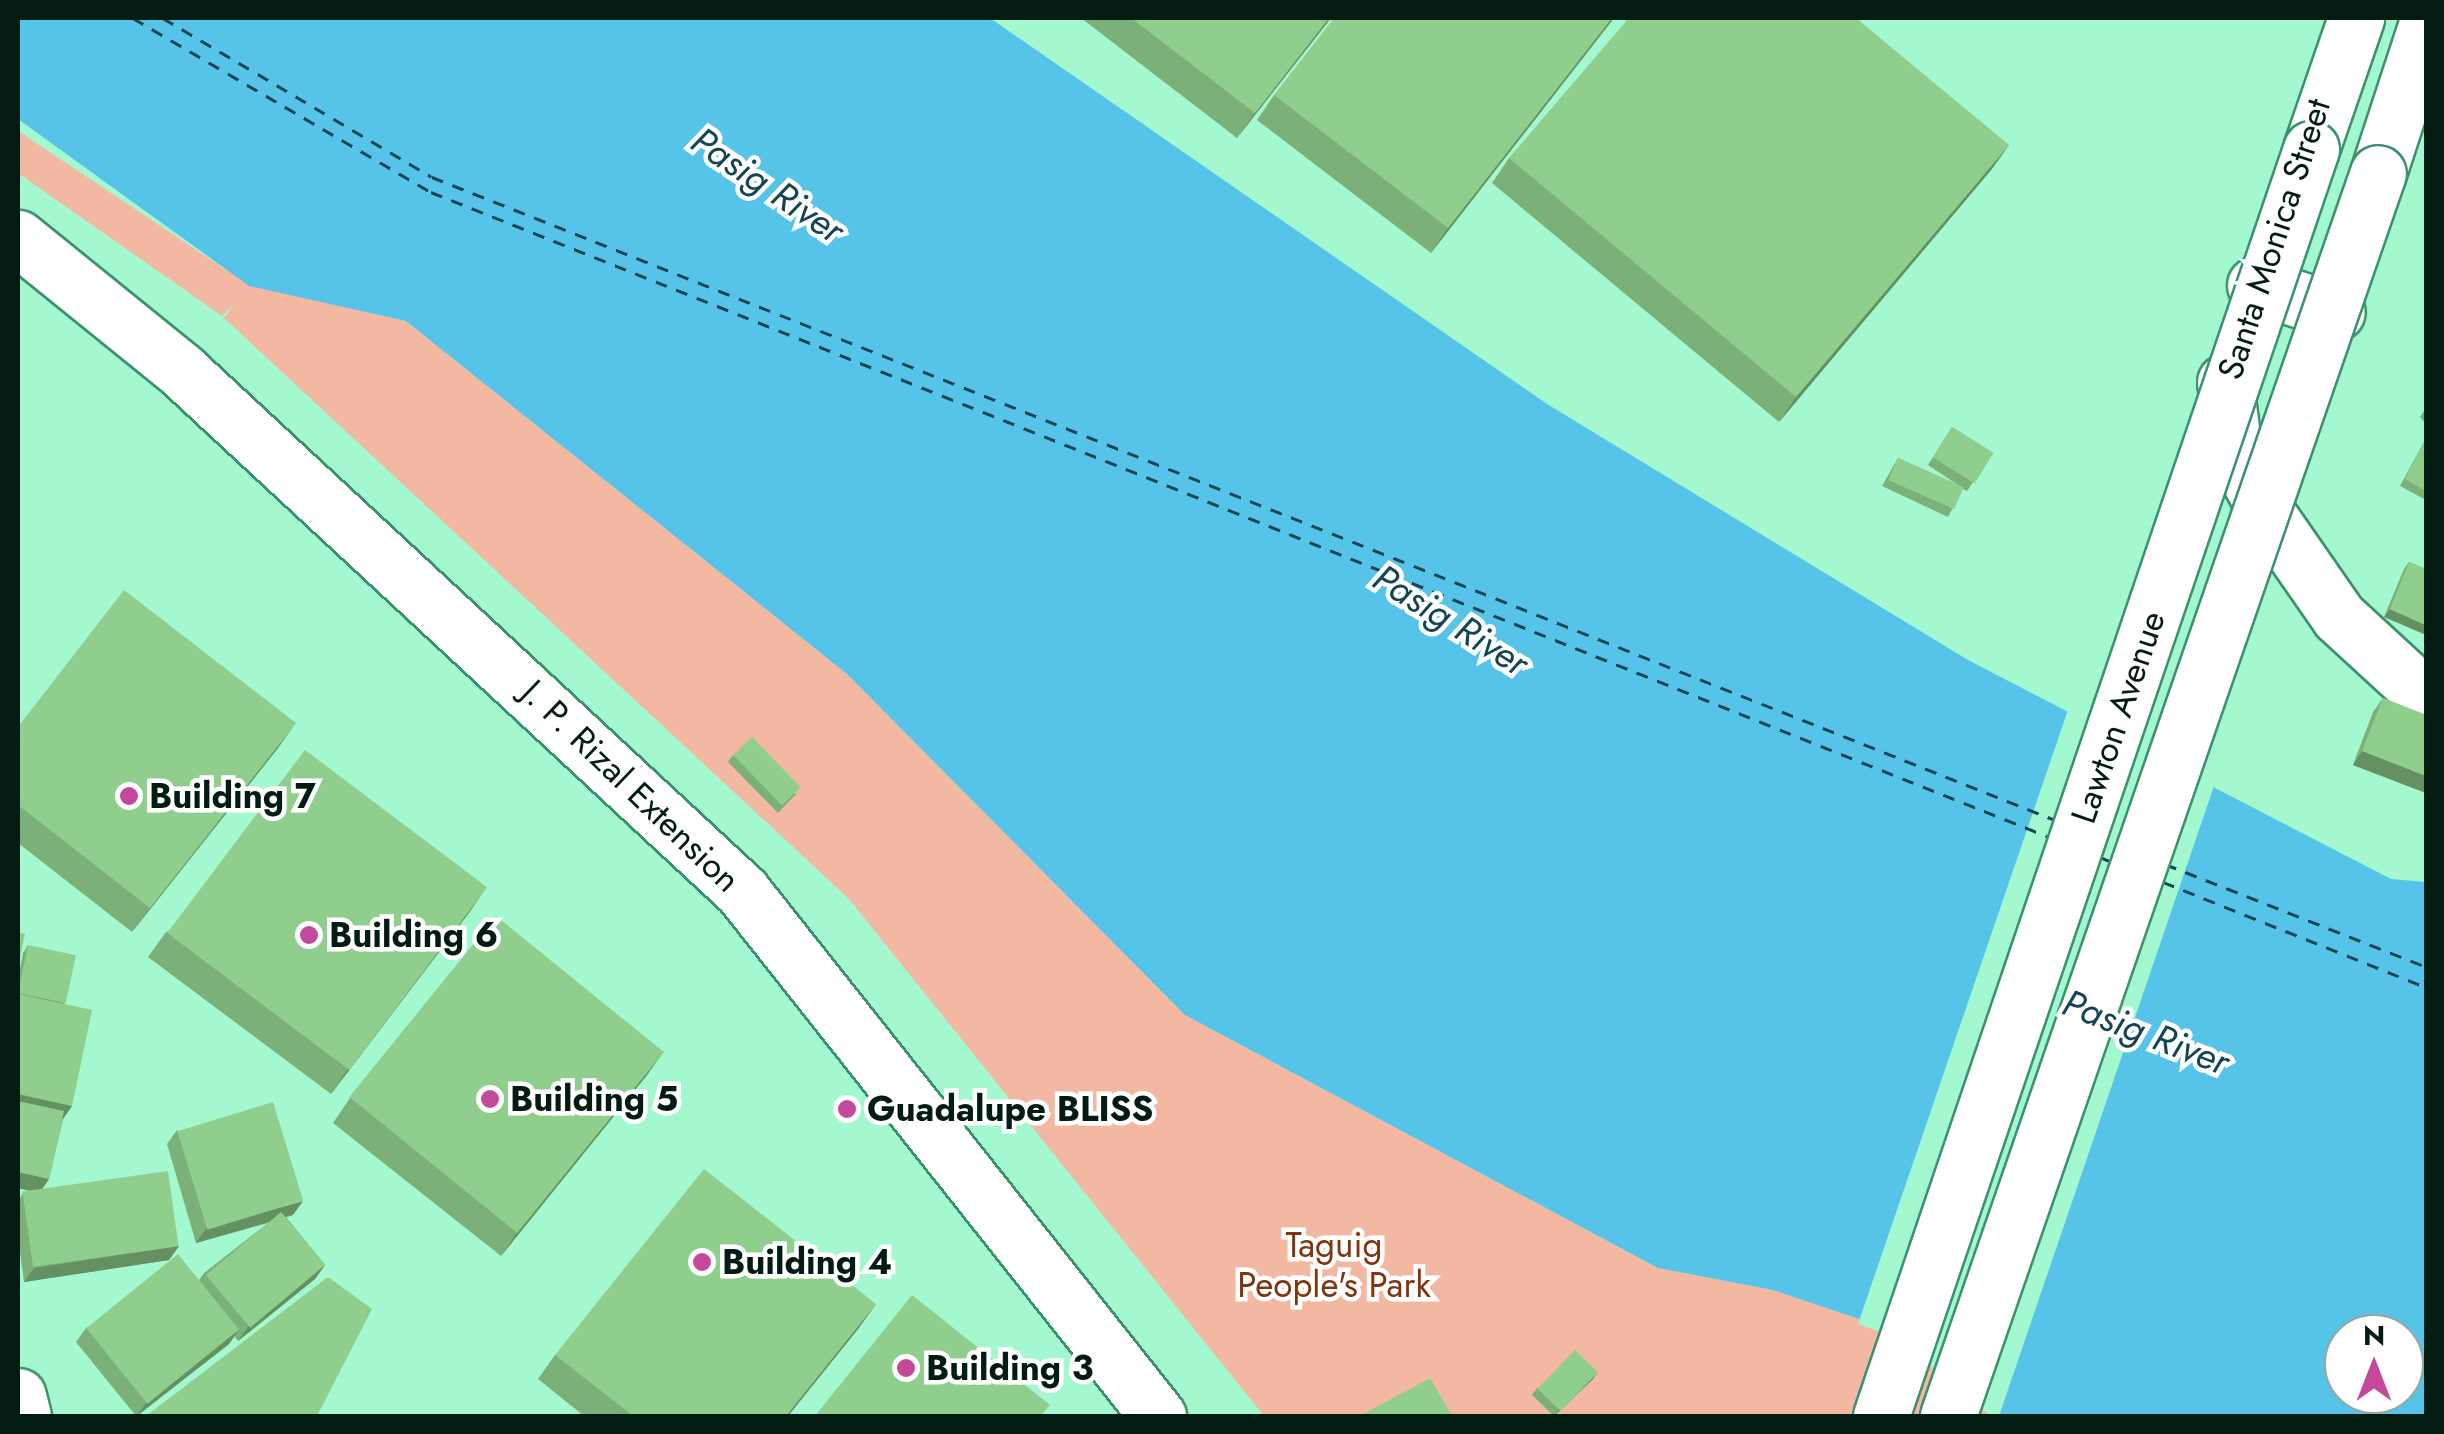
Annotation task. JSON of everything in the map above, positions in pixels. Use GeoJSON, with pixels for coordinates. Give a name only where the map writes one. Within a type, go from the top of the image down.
{"type":"FeatureCollection","features":[{"type":"Feature","properties":{"kind":"main road","name":"Santa Monica Street"},"geometry":{"type":"LineString","coordinates":[[2352,18],[2255,284],[2224,396],[2234,451],[2268,515],[2339,617],[2419,694]]}},
{"type":"Feature","properties":{"kind":"main road","name":"Lawton Avenue"},"geometry":{"type":"LineString","coordinates":[[1881,1416],[2352,18]]}},
{"type":"Feature","properties":{"kind":"main road","name":"Lawton Avenue"},"geometry":{"type":"LineString","coordinates":[[1948,1416],[2426,26]]}},
{"type":"Feature","properties":{"kind":"main road"},"geometry":{"type":"LineString","coordinates":[[2268,515],[2426,48]]}},
{"type":"Feature","properties":{"kind":"main road","name":"J. P. Rizal Extension"},"geometry":{"type":"LineString","coordinates":[[18,238],[196,383],[742,891],[1158,1416]]}},
{"type":"Feature","properties":{"kind":"main road"},"geometry":{"type":"LineString","coordinates":[[2255,284],[2338,312]]}},
{"type":"Feature","properties":{"kind":"main road"},"geometry":{"type":"LineString","coordinates":[[18,1396],[22,1416]]}},
{"type":"Feature","properties":{"kind":"green space","name":"Taguig People's Park"},"geometry":{"type":"Polygon","coordinates":[[[18,131],[249,285],[406,321],[847,674],[1185,1015],[1658,1268],[1773,1290],[1896,1331],[1998,1416],[1264,1416],[849,899],[224,318],[235,303],[222,316],[18,173],[18,131]]]}},
{"type":"Feature","properties":{"kind":"water","name":"Pasig River"},"geometry":{"type":"Polygon","coordinates":[[[18,18],[990,18],[1547,404],[1968,660],[2391,879],[2426,882],[2426,1416],[1998,1416],[1895,1331],[1773,1290],[1658,1268],[1185,1015],[847,674],[406,321],[249,286],[18,119],[18,18]]]}},
{"type":"Feature","properties":{"kind":"pier"},"geometry":{"type":"Polygon","coordinates":[[[2069,707],[2215,783],[1999,1416],[1991,1416],[1893,1336],[1858,1324],[2069,707]]]}},
{"type":"Feature","properties":{"kind":"building"},"geometry":{"type":"Polygon","coordinates":[[[1131,18],[1329,18],[1255,113],[1131,18]]]}},
{"type":"Feature","properties":{"kind":"building"},"geometry":{"type":"Polygon","coordinates":[[[1334,18],[1612,18],[1448,228],[1274,95],[1334,18]]]}},
{"type":"Feature","properties":{"kind":"building"},"geometry":{"type":"Polygon","coordinates":[[[1629,18],[1856,18],[2009,145],[1796,397],[1509,158],[1629,18]]]}},
{"type":"Feature","properties":{"kind":"building"},"geometry":{"type":"Polygon","coordinates":[[[1952,427],[1994,453],[1974,483],[1933,458],[1952,427]]]}},
{"type":"Feature","properties":{"kind":"building"},"geometry":{"type":"Polygon","coordinates":[[[2426,441],[2426,491],[2405,479],[2426,441]]]}},
{"type":"Feature","properties":{"kind":"building"},"geometry":{"type":"Polygon","coordinates":[[[1898,458],[1964,487],[1954,509],[1888,480],[1898,458]]]}},
{"type":"Feature","properties":{"kind":"building"},"geometry":{"type":"Polygon","coordinates":[[[2409,562],[2426,569],[2426,625],[2390,609],[2409,562]]]}},
{"type":"Feature","properties":{"kind":"building","name":"Building 7"},"geometry":{"type":"Polygon","coordinates":[[[124,590],[296,723],[150,908],[18,805],[18,727],[124,590]]]}},
{"type":"Feature","properties":{"kind":"building"},"geometry":{"type":"Polygon","coordinates":[[[2383,698],[2426,715],[2426,776],[2362,751],[2383,698]]]}},
{"type":"Feature","properties":{"kind":"building"},"geometry":{"type":"Polygon","coordinates":[[[752,737],[801,787],[782,805],[733,755],[752,737]]]}},
{"type":"Feature","properties":{"kind":"building","name":"Building 6"},"geometry":{"type":"Polygon","coordinates":[[[305,750],[487,887],[349,1070],[167,933],[305,750]]]}},
{"type":"Feature","properties":{"kind":"building","name":"Building 5"},"geometry":{"type":"Polygon","coordinates":[[[496,916],[664,1052],[517,1233],[349,1097],[496,916]]]}},
{"type":"Feature","properties":{"kind":"building"},"geometry":{"type":"Polygon","coordinates":[[[18,932],[25,934],[18,968],[18,932]]]}},
{"type":"Feature","properties":{"kind":"building"},"geometry":{"type":"Polygon","coordinates":[[[28,945],[76,955],[66,1003],[18,993],[28,945]]]}},
{"type":"Feature","properties":{"kind":"building"},"geometry":{"type":"Polygon","coordinates":[[[18,994],[92,1010],[72,1106],[18,1094],[18,994]]]}},
{"type":"Feature","properties":{"kind":"building"},"geometry":{"type":"Polygon","coordinates":[[[18,1101],[64,1111],[49,1179],[18,1172],[18,1101]]]}},
{"type":"Feature","properties":{"kind":"building"},"geometry":{"type":"Polygon","coordinates":[[[273,1102],[303,1200],[207,1230],[177,1131],[273,1102]]]}},
{"type":"Feature","properties":{"kind":"building","name":"Building 4"},"geometry":{"type":"Polygon","coordinates":[[[704,1169],[876,1304],[786,1416],[633,1416],[555,1355],[704,1169]]]}},
{"type":"Feature","properties":{"kind":"building"},"geometry":{"type":"Polygon","coordinates":[[[168,1171],[179,1246],[33,1267],[22,1191],[168,1171]]]}},
{"type":"Feature","properties":{"kind":"building"},"geometry":{"type":"Polygon","coordinates":[[[281,1212],[325,1265],[250,1328],[206,1275],[281,1212]]]}},
{"type":"Feature","properties":{"kind":"building"},"geometry":{"type":"Polygon","coordinates":[[[178,1254],[239,1329],[147,1404],[86,1328],[178,1254]]]}},
{"type":"Feature","properties":{"kind":"building"},"geometry":{"type":"Polygon","coordinates":[[[328,1277],[372,1309],[317,1416],[146,1416],[328,1277]]]}},
{"type":"Feature","properties":{"kind":"building","name":"Building 3"},"geometry":{"type":"Polygon","coordinates":[[[912,1295],[1050,1405],[1040,1416],[815,1416],[912,1295]]]}},
{"type":"Feature","properties":{"kind":"building"},"geometry":{"type":"Polygon","coordinates":[[[1575,1350],[1598,1372],[1561,1411],[1537,1389],[1575,1350]]]}},
{"type":"Feature","properties":{"kind":"building"},"geometry":{"type":"Polygon","coordinates":[[[1430,1378],[1452,1416],[1360,1416],[1430,1378]]]}},
{"type":"Feature","properties":{"kind":"ferry route"},"geometry":{"type":"LineString","coordinates":[[133,18],[431,192],[2049,837]]}},
{"type":"Feature","properties":{"kind":"ferry route"},"geometry":{"type":"LineString","coordinates":[[163,18],[432,177],[2055,820]]}},
{"type":"Feature","properties":{"kind":"ferry route"},"geometry":{"type":"LineString","coordinates":[[2098,856],[2114,863]]}},
{"type":"Feature","properties":{"kind":"ferry route"},"geometry":{"type":"LineString","coordinates":[[2165,864],[2426,967]]}},
{"type":"Feature","properties":{"kind":"ferry route"},"geometry":{"type":"LineString","coordinates":[[2163,882],[2426,987]]}},
{"type":"Feature","properties":{"kind":"place","name":"Building 7"},"geometry":{"type":"Point","coordinates":[129,796]}},
{"type":"Feature","properties":{"kind":"place","name":"Building 6"},"geometry":{"type":"Point","coordinates":[309,935]}},
{"type":"Feature","properties":{"kind":"place","name":"Building 5"},"geometry":{"type":"Point","coordinates":[490,1099]}},
{"type":"Feature","properties":{"kind":"place","name":"Guadalupe BLISS"},"geometry":{"type":"Point","coordinates":[847,1109]}},
{"type":"Feature","properties":{"kind":"place","name":"Building 4"},"geometry":{"type":"Point","coordinates":[702,1262]}},
{"type":"Feature","properties":{"kind":"place","name":"Building 3"},"geometry":{"type":"Point","coordinates":[906,1368]}}]}
